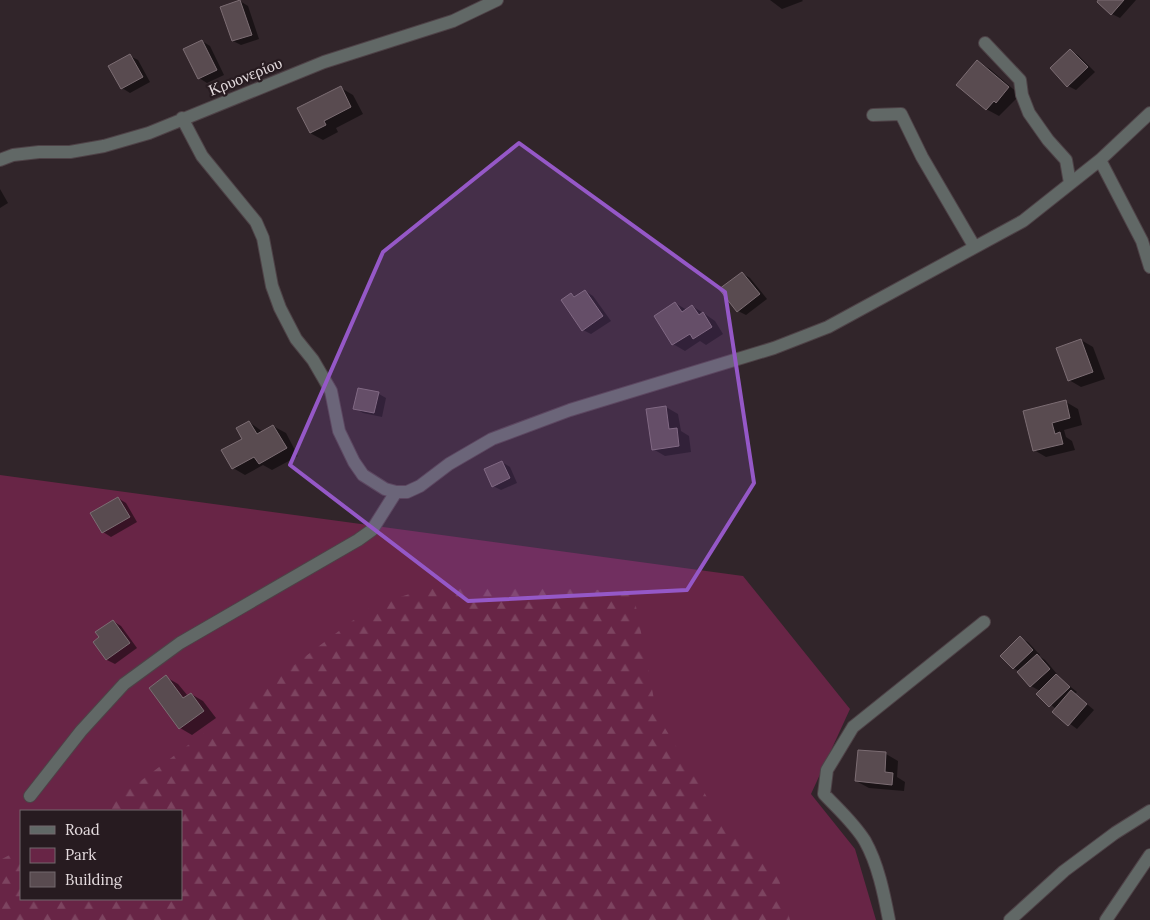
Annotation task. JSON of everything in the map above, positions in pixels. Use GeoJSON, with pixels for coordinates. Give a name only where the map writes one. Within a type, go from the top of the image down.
{"type":"FeatureCollection","features":[{"type":"Feature","properties":{"kind":"street","name":"Κρυονερίου"},"geometry":{"type":"LineString","coordinates":[[0,160],[13,155],[39,152],[70,152],[104,146],[149,133],[324,62],[453,21],[497,0]]}},
{"type":"Feature","properties":{"kind":"street"},"geometry":{"type":"LineString","coordinates":[[985,43],[1020,80],[1022,95],[1029,113],[1048,140],[1066,160],[1070,183]]}},
{"type":"Feature","properties":{"kind":"street"},"geometry":{"type":"LineString","coordinates":[[182,118],[202,156],[256,222],[263,238],[272,286],[280,308],[296,339],[313,360],[331,392],[339,431],[354,462],[363,475],[385,489],[407,492],[420,486],[449,464],[492,439],[570,410],[774,348],[828,327],[1022,221],[1100,160],[1150,113]]}},
{"type":"Feature","properties":{"kind":"street"},"geometry":{"type":"LineString","coordinates":[[873,115],[901,114],[922,158],[974,246]]}},
{"type":"Feature","properties":{"kind":"street"},"geometry":{"type":"LineString","coordinates":[[1100,160],[1142,241],[1150,267]]}},
{"type":"Feature","properties":{"kind":"street"},"geometry":{"type":"LineString","coordinates":[[30,796],[81,731],[124,684],[180,644],[358,540],[372,530],[396,492]]}},
{"type":"Feature","properties":{"kind":"street"},"geometry":{"type":"LineString","coordinates":[[889,920],[883,892],[866,843],[853,824],[824,794],[827,770],[853,727],[984,622]]}},
{"type":"Feature","properties":{"kind":"street"},"geometry":{"type":"LineString","coordinates":[[1010,920],[1064,871],[1114,833],[1150,811]]}},
{"type":"Feature","properties":{"kind":"street"},"geometry":{"type":"LineString","coordinates":[[1106,920],[1150,855]]}},
{"type":"Feature","properties":{"kind":"highlighted area"},"geometry":{"type":"Polygon","coordinates":[[[519,143],[725,292],[754,483],[687,590],[468,601],[290,465],[383,252],[519,143]]]}},
{"type":"Feature","properties":{"kind":"green space"},"geometry":{"type":"Polygon","coordinates":[[[0,475],[743,576],[850,709],[811,794],[855,849],[876,920],[0,920],[0,475]]]}},
{"type":"Feature","properties":{"kind":"green space"},"geometry":{"type":"Polygon","coordinates":[[[510,587],[633,591],[657,715],[719,817],[774,861],[790,920],[0,920],[0,860],[20,850],[20,900],[182,900],[182,810],[92,810],[134,786],[372,606],[425,589],[510,587]]]}},
{"type":"Feature","properties":{"kind":"building"},"geometry":{"type":"Polygon","coordinates":[[[240,0],[252,35],[232,41],[220,7],[240,0]]]}},
{"type":"Feature","properties":{"kind":"building"},"geometry":{"type":"Polygon","coordinates":[[[1098,0],[1124,0],[1111,15],[1097,2],[1098,0]]]}},
{"type":"Feature","properties":{"kind":"building"},"geometry":{"type":"Polygon","coordinates":[[[202,40],[217,70],[198,79],[183,49],[202,40]]]}},
{"type":"Feature","properties":{"kind":"building"},"geometry":{"type":"Polygon","coordinates":[[[1070,49],[1088,67],[1067,87],[1050,68],[1070,49]]]}},
{"type":"Feature","properties":{"kind":"building"},"geometry":{"type":"Polygon","coordinates":[[[130,54],[143,77],[121,89],[108,66],[130,54]]]}},
{"type":"Feature","properties":{"kind":"building"},"geometry":{"type":"Polygon","coordinates":[[[977,60],[1009,87],[996,103],[994,101],[986,110],[956,85],[977,60]]]}},
{"type":"Feature","properties":{"kind":"building"},"geometry":{"type":"Polygon","coordinates":[[[341,86],[351,107],[324,121],[326,125],[310,133],[297,108],[341,86]]]}},
{"type":"Feature","properties":{"kind":"building"},"geometry":{"type":"Polygon","coordinates":[[[742,272],[760,294],[737,312],[719,289],[742,272]]]}},
{"type":"Feature","properties":{"kind":"building"},"geometry":{"type":"Polygon","coordinates":[[[585,290],[603,316],[582,331],[561,300],[571,293],[574,297],[585,290]]]}},
{"type":"Feature","properties":{"kind":"building"},"geometry":{"type":"Polygon","coordinates":[[[675,302],[682,312],[692,305],[699,315],[703,312],[712,327],[693,339],[690,334],[672,345],[654,316],[675,302]]]}},
{"type":"Feature","properties":{"kind":"building"},"geometry":{"type":"Polygon","coordinates":[[[1081,339],[1093,372],[1068,381],[1056,348],[1081,339]]]}},
{"type":"Feature","properties":{"kind":"building"},"geometry":{"type":"Polygon","coordinates":[[[358,388],[379,392],[374,413],[353,409],[358,388]]]}},
{"type":"Feature","properties":{"kind":"building"},"geometry":{"type":"Polygon","coordinates":[[[1066,400],[1070,418],[1052,423],[1055,434],[1060,432],[1063,444],[1033,451],[1023,411],[1066,400]]]}},
{"type":"Feature","properties":{"kind":"building"},"geometry":{"type":"Polygon","coordinates":[[[666,406],[669,429],[677,428],[679,446],[652,450],[646,409],[666,406]]]}},
{"type":"Feature","properties":{"kind":"building"},"geometry":{"type":"Polygon","coordinates":[[[249,421],[257,434],[273,425],[287,448],[259,464],[254,457],[232,469],[221,450],[242,439],[236,428],[249,421]]]}},
{"type":"Feature","properties":{"kind":"building"},"geometry":{"type":"Polygon","coordinates":[[[502,461],[510,478],[492,487],[484,469],[502,461]]]}},
{"type":"Feature","properties":{"kind":"building"},"geometry":{"type":"Polygon","coordinates":[[[118,497],[130,517],[102,533],[90,513],[118,497]]]}},
{"type":"Feature","properties":{"kind":"building"},"geometry":{"type":"Polygon","coordinates":[[[113,620],[130,643],[106,660],[93,642],[99,637],[95,632],[113,620]]]}},
{"type":"Feature","properties":{"kind":"building"},"geometry":{"type":"Polygon","coordinates":[[[1020,636],[1033,650],[1013,669],[1000,656],[1020,636]]]}},
{"type":"Feature","properties":{"kind":"building"},"geometry":{"type":"Polygon","coordinates":[[[1037,654],[1050,669],[1030,687],[1017,672],[1037,654]]]}},
{"type":"Feature","properties":{"kind":"building"},"geometry":{"type":"Polygon","coordinates":[[[1056,674],[1070,687],[1049,707],[1036,694],[1056,674]]]}},
{"type":"Feature","properties":{"kind":"building"},"geometry":{"type":"Polygon","coordinates":[[[166,675],[183,698],[191,693],[204,711],[179,729],[149,688],[166,675]]]}},
{"type":"Feature","properties":{"kind":"building"},"geometry":{"type":"Polygon","coordinates":[[[1071,690],[1087,704],[1068,726],[1052,712],[1071,690]]]}},
{"type":"Feature","properties":{"kind":"building"},"geometry":{"type":"Polygon","coordinates":[[[858,750],[886,752],[885,772],[893,773],[892,785],[855,781],[858,750]]]}}]}
